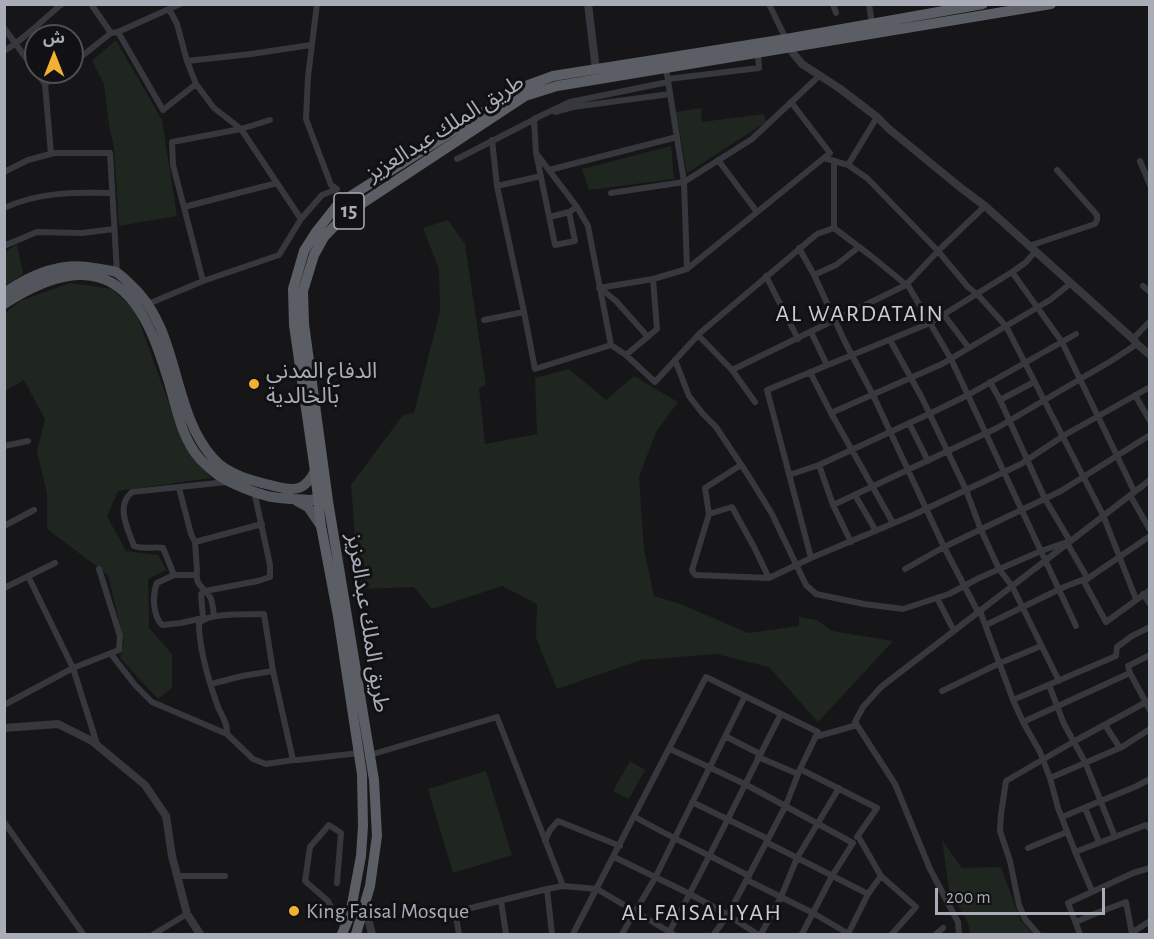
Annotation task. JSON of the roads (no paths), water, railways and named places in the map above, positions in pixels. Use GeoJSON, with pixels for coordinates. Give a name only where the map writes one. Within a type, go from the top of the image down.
{"type":"FeatureCollection","features":[{"type":"Feature","properties":{"kind":"highway","name":"طريق الملك عبدالعزيز"},"geometry":{"type":"LineString","coordinates":[[344,931],[356,886],[363,826],[362,774],[365,754],[323,496],[304,324],[303,291],[314,255],[324,237],[346,214],[525,96],[557,86],[667,77],[872,24],[983,4]]}},
{"type":"Feature","properties":{"kind":"highway","name":"طريق الملك عبدالعزيز"},"geometry":{"type":"LineString","coordinates":[[356,934],[370,886],[377,836],[374,780],[365,754],[321,526],[323,496],[315,471],[294,325],[293,289],[304,251],[316,232],[339,204],[354,194],[523,87],[553,76],[788,44],[1051,4]]}},
{"type":"Feature","properties":{"kind":"main road"},"geometry":{"type":"LineString","coordinates":[[4,293],[28,279],[60,267],[88,267],[117,273],[140,293],[148,304],[168,346],[190,420],[214,460],[251,480],[282,488],[292,494],[308,507],[321,526]]}},
{"type":"Feature","properties":{"kind":"main road"},"geometry":{"type":"LineString","coordinates":[[4,304],[47,281],[64,276],[80,275],[100,279],[114,285],[125,293],[141,313],[154,340],[180,419],[200,458],[220,477],[266,496],[292,494],[323,496]]}},
{"type":"Feature","properties":{"kind":"main road"},"geometry":{"type":"LineString","coordinates":[[292,494],[307,484],[315,471]]}},
{"type":"Feature","properties":{"kind":"street"},"geometry":{"type":"LineString","coordinates":[[4,51],[15,45],[62,4]]}},
{"type":"Feature","properties":{"kind":"street"},"geometry":{"type":"LineString","coordinates":[[91,4],[111,33]]}},
{"type":"Feature","properties":{"kind":"street"},"geometry":{"type":"LineString","coordinates":[[84,54],[111,33],[180,4]]}},
{"type":"Feature","properties":{"kind":"street"},"geometry":{"type":"LineString","coordinates":[[317,4],[311,45],[306,119],[331,185],[354,194]]}},
{"type":"Feature","properties":{"kind":"street"},"geometry":{"type":"LineString","coordinates":[[588,4],[596,69]]}},
{"type":"Feature","properties":{"kind":"street"},"geometry":{"type":"LineString","coordinates":[[769,4],[788,44],[802,64],[877,117],[985,206],[1149,355]]}},
{"type":"Feature","properties":{"kind":"street"},"geometry":{"type":"LineString","coordinates":[[833,4],[836,13]]}},
{"type":"Feature","properties":{"kind":"street"},"geometry":{"type":"LineString","coordinates":[[868,4],[872,24]]}},
{"type":"Feature","properties":{"kind":"street"},"geometry":{"type":"LineString","coordinates":[[169,9],[177,24],[196,84],[214,108],[241,129],[301,219]]}},
{"type":"Feature","properties":{"kind":"street"},"geometry":{"type":"LineString","coordinates":[[4,28],[24,57]]}},
{"type":"Feature","properties":{"kind":"street"},"geometry":{"type":"LineString","coordinates":[[118,32],[163,110],[196,84]]}},
{"type":"Feature","properties":{"kind":"street"},"geometry":{"type":"LineString","coordinates":[[187,61],[311,45]]}},
{"type":"Feature","properties":{"kind":"street"},"geometry":{"type":"LineString","coordinates":[[611,193],[684,182],[752,139],[819,76]]}},
{"type":"Feature","properties":{"kind":"street"},"geometry":{"type":"LineString","coordinates":[[457,159],[570,102],[667,77],[684,182],[687,269]]}},
{"type":"Feature","properties":{"kind":"street"},"geometry":{"type":"LineString","coordinates":[[45,84],[51,154]]}},
{"type":"Feature","properties":{"kind":"street"},"geometry":{"type":"LineString","coordinates":[[534,119],[573,107],[670,94]]}},
{"type":"Feature","properties":{"kind":"street"},"geometry":{"type":"LineString","coordinates":[[600,288],[653,279],[687,269],[830,153],[791,102]]}},
{"type":"Feature","properties":{"kind":"street"},"geometry":{"type":"LineString","coordinates":[[848,165],[877,117]]}},
{"type":"Feature","properties":{"kind":"street"},"geometry":{"type":"LineString","coordinates":[[534,119],[536,153],[555,245],[575,241],[569,212]]}},
{"type":"Feature","properties":{"kind":"street"},"geometry":{"type":"LineString","coordinates":[[203,281],[173,165],[172,142],[241,129],[270,120]]}},
{"type":"Feature","properties":{"kind":"street"},"geometry":{"type":"LineString","coordinates":[[549,170],[677,137]]}},
{"type":"Feature","properties":{"kind":"street"},"geometry":{"type":"LineString","coordinates":[[492,140],[497,186],[535,369],[610,345]]}},
{"type":"Feature","properties":{"kind":"street"},"geometry":{"type":"LineString","coordinates":[[4,172],[28,160],[51,154],[110,153],[117,273]]}},
{"type":"Feature","properties":{"kind":"street"},"geometry":{"type":"LineString","coordinates":[[536,153],[577,207],[588,226],[610,345],[626,355],[655,382],[698,335],[766,276],[817,234],[834,228]]}},
{"type":"Feature","properties":{"kind":"street"},"geometry":{"type":"LineString","coordinates":[[824,158],[848,165],[867,178],[1006,326],[1103,515],[1136,599]]}},
{"type":"Feature","properties":{"kind":"street"},"geometry":{"type":"LineString","coordinates":[[718,160],[757,212]]}},
{"type":"Feature","properties":{"kind":"street"},"geometry":{"type":"LineString","coordinates":[[834,161],[834,228]]}},
{"type":"Feature","properties":{"kind":"street"},"geometry":{"type":"LineString","coordinates":[[1140,161],[1149,185]]}},
{"type":"Feature","properties":{"kind":"street"},"geometry":{"type":"LineString","coordinates":[[811,558],[767,390],[930,323],[1025,263],[1033,249],[1095,224],[1097,215],[1058,170]]}},
{"type":"Feature","properties":{"kind":"street"},"geometry":{"type":"LineString","coordinates":[[497,186],[541,176]]}},
{"type":"Feature","properties":{"kind":"street"},"geometry":{"type":"LineString","coordinates":[[184,207],[277,183]]}},
{"type":"Feature","properties":{"kind":"street"},"geometry":{"type":"LineString","coordinates":[[148,304],[203,281],[279,255],[301,219],[322,195],[337,189]]}},
{"type":"Feature","properties":{"kind":"street"},"geometry":{"type":"LineString","coordinates":[[4,208],[46,195],[112,193]]}},
{"type":"Feature","properties":{"kind":"street"},"geometry":{"type":"LineString","coordinates":[[732,370],[906,285],[985,206]]}},
{"type":"Feature","properties":{"kind":"street"},"geometry":{"type":"LineString","coordinates":[[550,217],[569,212],[577,207]]}},
{"type":"Feature","properties":{"kind":"street"},"geometry":{"type":"LineString","coordinates":[[834,228],[909,287],[951,358],[1076,626]]}},
{"type":"Feature","properties":{"kind":"street"},"geometry":{"type":"LineString","coordinates":[[4,243],[6,245],[37,232],[82,233],[114,229]]}},
{"type":"Feature","properties":{"kind":"street"},"geometry":{"type":"LineString","coordinates":[[814,275],[836,265],[859,247]]}},
{"type":"Feature","properties":{"kind":"street"},"geometry":{"type":"LineString","coordinates":[[799,248],[873,395],[944,547],[986,625],[1013,700],[1050,778],[1067,832],[1092,891]]}},
{"type":"Feature","properties":{"kind":"street"},"geometry":{"type":"LineString","coordinates":[[1012,272],[1062,342],[1149,530]]}},
{"type":"Feature","properties":{"kind":"street"},"geometry":{"type":"LineString","coordinates":[[766,276],[798,339]]}},
{"type":"Feature","properties":{"kind":"street"},"geometry":{"type":"LineString","coordinates":[[626,355],[657,329],[653,279]]}},
{"type":"Feature","properties":{"kind":"street"},"geometry":{"type":"LineString","coordinates":[[831,413],[942,364],[1038,308],[1071,283]]}},
{"type":"Feature","properties":{"kind":"street"},"geometry":{"type":"LineString","coordinates":[[1143,286],[1149,292]]}},
{"type":"Feature","properties":{"kind":"street"},"geometry":{"type":"LineString","coordinates":[[600,288],[616,301],[648,337]]}},
{"type":"Feature","properties":{"kind":"street"},"geometry":{"type":"LineString","coordinates":[[484,320],[524,312]]}},
{"type":"Feature","properties":{"kind":"street"},"geometry":{"type":"LineString","coordinates":[[945,315],[969,348]]}},
{"type":"Feature","properties":{"kind":"street"},"geometry":{"type":"LineString","coordinates":[[833,505],[1010,421],[1111,361],[1135,341],[1149,321]]}},
{"type":"Feature","properties":{"kind":"street"},"geometry":{"type":"LineString","coordinates":[[811,333],[827,365]]}},
{"type":"Feature","properties":{"kind":"street"},"geometry":{"type":"LineString","coordinates":[[789,475],[819,465],[968,395],[1076,334]]}},
{"type":"Feature","properties":{"kind":"street"},"geometry":{"type":"LineString","coordinates":[[698,335],[732,370],[755,402]]}},
{"type":"Feature","properties":{"kind":"street"},"geometry":{"type":"LineString","coordinates":[[890,340],[966,490],[999,570],[1012,586],[1059,681]]}},
{"type":"Feature","properties":{"kind":"street"},"geometry":{"type":"LineString","coordinates":[[675,360],[689,396],[716,427],[741,465],[772,514],[806,585],[816,594],[903,609],[949,594],[1041,551],[1068,542]]}},
{"type":"Feature","properties":{"kind":"street"},"geometry":{"type":"LineString","coordinates":[[810,372],[894,523]]}},
{"type":"Feature","properties":{"kind":"street"},"geometry":{"type":"LineString","coordinates":[[990,382],[1106,622],[1149,590]]}},
{"type":"Feature","properties":{"kind":"street"},"geometry":{"type":"LineString","coordinates":[[1000,400],[1034,382]]}},
{"type":"Feature","properties":{"kind":"street"},"geometry":{"type":"LineString","coordinates":[[741,465],[705,488],[709,514],[692,570],[695,575],[769,578],[1004,472],[1149,387]]}},
{"type":"Feature","properties":{"kind":"street"},"geometry":{"type":"LineString","coordinates":[[1135,395],[1149,421]]}},
{"type":"Feature","properties":{"kind":"street"},"geometry":{"type":"LineString","coordinates":[[909,423],[928,461]]}},
{"type":"Feature","properties":{"kind":"street"},"geometry":{"type":"LineString","coordinates":[[904,569],[944,547],[1046,499],[1149,435]]}},
{"type":"Feature","properties":{"kind":"street"},"geometry":{"type":"LineString","coordinates":[[4,446],[28,441]]}},
{"type":"Feature","properties":{"kind":"street"},"geometry":{"type":"LineString","coordinates":[[819,465],[833,505],[851,542]]}},
{"type":"Feature","properties":{"kind":"street"},"geometry":{"type":"LineString","coordinates":[[959,934],[958,922],[930,869],[895,784],[855,722],[863,707],[881,687],[1149,480]]}},
{"type":"Feature","properties":{"kind":"street"},"geometry":{"type":"LineString","coordinates":[[174,575],[163,548],[142,549],[134,546],[122,506],[125,497],[132,492],[231,482]]}},
{"type":"Feature","properties":{"kind":"street"},"geometry":{"type":"LineString","coordinates":[[179,488],[195,542],[198,585],[211,598],[214,616]]}},
{"type":"Feature","properties":{"kind":"street"},"geometry":{"type":"LineString","coordinates":[[227,734],[199,638],[198,623],[203,618],[201,594],[205,591],[270,577],[270,565],[254,491]]}},
{"type":"Feature","properties":{"kind":"street"},"geometry":{"type":"LineString","coordinates":[[855,495],[876,531]]}},
{"type":"Feature","properties":{"kind":"street"},"geometry":{"type":"LineString","coordinates":[[709,514],[732,507],[769,578]]}},
{"type":"Feature","properties":{"kind":"street"},"geometry":{"type":"LineString","coordinates":[[4,526],[34,510]]}},
{"type":"Feature","properties":{"kind":"street"},"geometry":{"type":"LineString","coordinates":[[195,542],[262,524]]}},
{"type":"Feature","properties":{"kind":"street"},"geometry":{"type":"LineString","coordinates":[[986,625],[1085,579],[1149,536]]}},
{"type":"Feature","properties":{"kind":"street"},"geometry":{"type":"LineString","coordinates":[[4,588],[55,562]]}},
{"type":"Feature","properties":{"kind":"street"},"geometry":{"type":"LineString","coordinates":[[4,705],[73,668],[119,650],[120,636],[99,569]]}},
{"type":"Feature","properties":{"kind":"street"},"geometry":{"type":"LineString","coordinates":[[196,575],[174,575],[157,583],[154,590],[159,623],[170,625],[214,616],[264,614],[273,671],[293,760]]}},
{"type":"Feature","properties":{"kind":"street"},"geometry":{"type":"LineString","coordinates":[[28,576],[73,668],[97,745]]}},
{"type":"Feature","properties":{"kind":"street"},"geometry":{"type":"LineString","coordinates":[[1143,594],[1149,603]]}},
{"type":"Feature","properties":{"kind":"street"},"geometry":{"type":"LineString","coordinates":[[937,598],[954,631]]}},
{"type":"Feature","properties":{"kind":"street"},"geometry":{"type":"LineString","coordinates":[[1013,700],[1116,656],[1117,647],[1149,627]]}},
{"type":"Feature","properties":{"kind":"street"},"geometry":{"type":"LineString","coordinates":[[942,691],[1041,646]]}},
{"type":"Feature","properties":{"kind":"street"},"geometry":{"type":"LineString","coordinates":[[111,654],[135,685],[152,702],[227,734],[253,759],[266,764],[365,754],[497,717],[563,886]]}},
{"type":"Feature","properties":{"kind":"street"},"geometry":{"type":"LineString","coordinates":[[1038,934],[1025,919],[1019,905],[1010,861],[1000,831],[1006,781],[1073,742],[1148,704],[1128,666],[1149,655]]}},
{"type":"Feature","properties":{"kind":"street"},"geometry":{"type":"LineString","coordinates":[[211,684],[273,671]]}},
{"type":"Feature","properties":{"kind":"street"},"geometry":{"type":"LineString","coordinates":[[1023,722],[1130,673]]}},
{"type":"Feature","properties":{"kind":"street"},"geometry":{"type":"LineString","coordinates":[[573,934],[706,677],[818,732],[786,805],[728,915],[714,934]]}},
{"type":"Feature","properties":{"kind":"street"},"geometry":{"type":"LineString","coordinates":[[1049,685],[1073,742],[1085,762],[1115,837]]}},
{"type":"Feature","properties":{"kind":"street"},"geometry":{"type":"LineString","coordinates":[[622,934],[655,878],[745,696]]}},
{"type":"Feature","properties":{"kind":"street"},"geometry":{"type":"LineString","coordinates":[[459,934],[455,912],[563,886],[597,889],[670,934],[781,714]]}},
{"type":"Feature","properties":{"kind":"street"},"geometry":{"type":"LineString","coordinates":[[4,728],[58,724],[92,741],[145,785],[166,816],[172,856],[187,914],[198,934]]}},
{"type":"Feature","properties":{"kind":"street"},"geometry":{"type":"LineString","coordinates":[[815,737],[857,725]]}},
{"type":"Feature","properties":{"kind":"street"},"geometry":{"type":"LineString","coordinates":[[1105,725],[1120,748]]}},
{"type":"Feature","properties":{"kind":"street"},"geometry":{"type":"LineString","coordinates":[[1050,778],[1120,748],[1149,729]]}},
{"type":"Feature","properties":{"kind":"street"},"geometry":{"type":"LineString","coordinates":[[725,736],[759,755],[839,788],[877,808],[832,876],[802,934]]}},
{"type":"Feature","properties":{"kind":"street"},"geometry":{"type":"LineString","coordinates":[[670,749],[786,805],[853,843]]}},
{"type":"Feature","properties":{"kind":"street"},"geometry":{"type":"LineString","coordinates":[[1062,818],[1137,786],[1149,778]]}},
{"type":"Feature","properties":{"kind":"street"},"geometry":{"type":"LineString","coordinates":[[614,857],[690,894],[759,934],[781,897],[797,858],[839,788]]}},
{"type":"Feature","properties":{"kind":"street"},"geometry":{"type":"LineString","coordinates":[[692,802],[868,894]]}},
{"type":"Feature","properties":{"kind":"street"},"geometry":{"type":"LineString","coordinates":[[1085,808],[1099,842]]}},
{"type":"Feature","properties":{"kind":"street"},"geometry":{"type":"LineString","coordinates":[[635,817],[674,839],[710,855],[848,934],[868,894],[881,876]]}},
{"type":"Feature","properties":{"kind":"street"},"geometry":{"type":"LineString","coordinates":[[545,841],[558,820],[620,846]]}},
{"type":"Feature","properties":{"kind":"street"},"geometry":{"type":"LineString","coordinates":[[4,822],[83,934]]}},
{"type":"Feature","properties":{"kind":"street"},"geometry":{"type":"LineString","coordinates":[[336,883],[341,833],[329,825],[310,847],[305,881],[328,901],[344,931]]}},
{"type":"Feature","properties":{"kind":"street"},"geometry":{"type":"LineString","coordinates":[[1075,852],[1146,825],[1149,829]]}},
{"type":"Feature","properties":{"kind":"street"},"geometry":{"type":"LineString","coordinates":[[1028,848],[1067,832]]}},
{"type":"Feature","properties":{"kind":"street"},"geometry":{"type":"LineString","coordinates":[[858,836],[881,876],[916,906],[891,934]]}},
{"type":"Feature","properties":{"kind":"street"},"geometry":{"type":"LineString","coordinates":[[1080,934],[1068,903],[1149,868]]}},
{"type":"Feature","properties":{"kind":"street"},"geometry":{"type":"LineString","coordinates":[[177,876],[225,876]]}},
{"type":"Feature","properties":{"kind":"street"},"geometry":{"type":"LineString","coordinates":[[547,889],[552,934]]}},
{"type":"Feature","properties":{"kind":"street"},"geometry":{"type":"LineString","coordinates":[[501,901],[506,934]]}},
{"type":"Feature","properties":{"kind":"street"},"geometry":{"type":"LineString","coordinates":[[1076,922],[1126,902],[1136,933],[1149,921]]}},
{"type":"Feature","properties":{"kind":"street"},"geometry":{"type":"LineString","coordinates":[[364,906],[372,934]]}},
{"type":"Feature","properties":{"kind":"street"},"geometry":{"type":"LineString","coordinates":[[154,934],[187,914]]}},
{"type":"Feature","properties":{"kind":"street"},"geometry":{"type":"LineString","coordinates":[[936,934],[943,928]]}},
{"type":"Feature","properties":{"kind":"place","name":"الدفاع المدني بالخالدية"},"geometry":{"type":"Point","coordinates":[254,384]}},
{"type":"Feature","properties":{"kind":"place","name":"King Faisal Mosque"},"geometry":{"type":"Point","coordinates":[294,911]}},
{"type":"Feature","properties":{"kind":"district","name":"AL WARDATAIN"},"geometry":{"type":"Point","coordinates":[860,314]}},
{"type":"Feature","properties":{"kind":"district","name":"AL FAISALIYAH"},"geometry":{"type":"Point","coordinates":[702,913]}}]}
